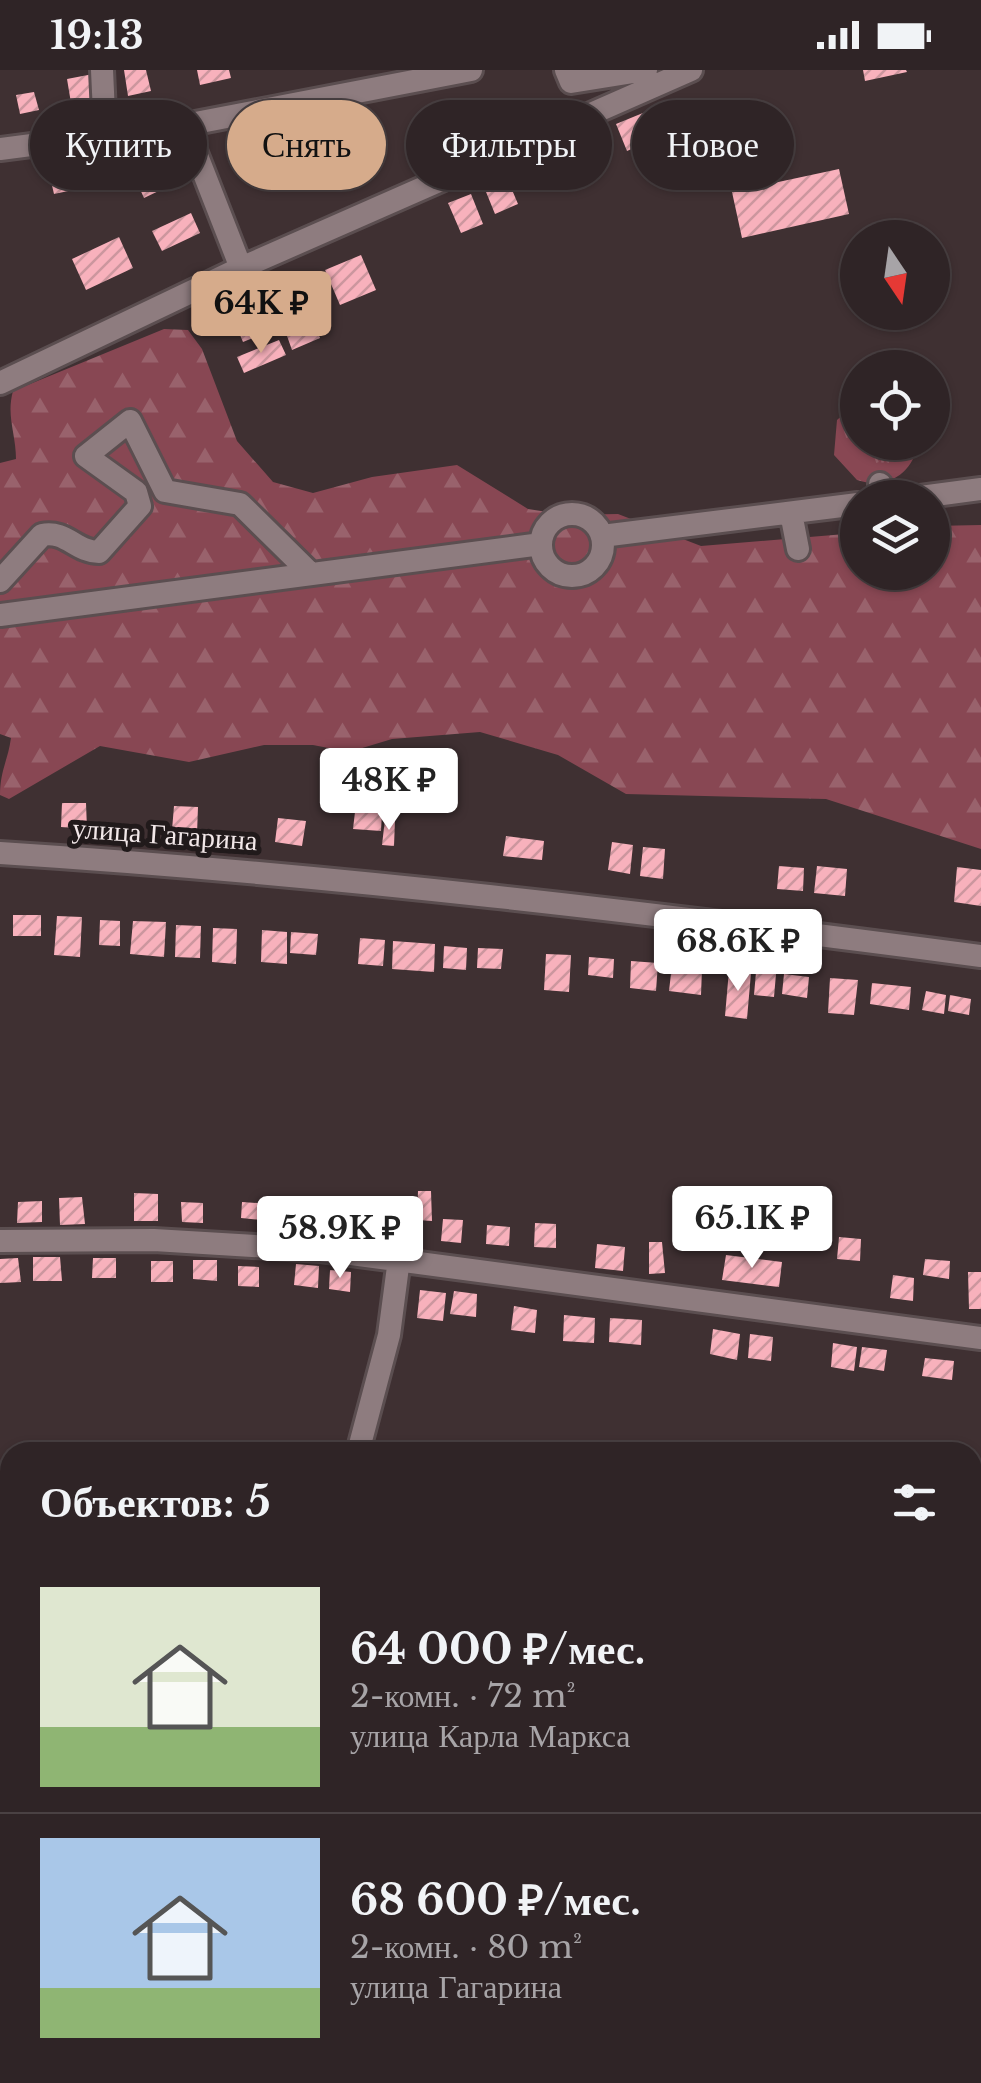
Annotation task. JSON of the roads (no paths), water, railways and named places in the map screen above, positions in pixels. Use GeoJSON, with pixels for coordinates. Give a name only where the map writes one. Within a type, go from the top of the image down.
{"type":"FeatureCollection","features":[{"type":"Feature","properties":{"kind":"street"},"geometry":{"type":"LineString","coordinates":[[102,70],[103,100]]}},
{"type":"Feature","properties":{"kind":"street"},"geometry":{"type":"LineString","coordinates":[[207,121],[471,70]]}},
{"type":"Feature","properties":{"kind":"street"},"geometry":{"type":"LineString","coordinates":[[566,70],[571,82],[646,70]]}},
{"type":"Feature","properties":{"kind":"street"},"geometry":{"type":"LineString","coordinates":[[0,383],[241,268],[690,70]]}},
{"type":"Feature","properties":{"kind":"street"},"geometry":{"type":"LineString","coordinates":[[0,149],[30,145]]}},
{"type":"Feature","properties":{"kind":"street"},"geometry":{"type":"LineString","coordinates":[[207,181],[241,268]]}},
{"type":"Feature","properties":{"kind":"street"},"geometry":{"type":"LineString","coordinates":[[0,582],[42,536],[62,534],[86,552],[99,552],[116,536],[141,498],[86,456],[130,421],[165,491],[240,504],[310,573]]}},
{"type":"Feature","properties":{"kind":"street"},"geometry":{"type":"LineString","coordinates":[[950,493],[981,489]]}},
{"type":"Feature","properties":{"kind":"street"},"geometry":{"type":"LineString","coordinates":[[602,536],[840,506]]}},
{"type":"Feature","properties":{"kind":"street"},"geometry":{"type":"LineString","coordinates":[[791,513],[798,548]]}},
{"type":"Feature","properties":{"kind":"street"},"geometry":{"type":"LineString","coordinates":[[571,514],[595,524],[602,536],[603,552],[596,566],[584,575],[568,577],[554,571],[544,560],[540,544],[550,523],[571,514]]}},
{"type":"Feature","properties":{"kind":"street"},"geometry":{"type":"LineString","coordinates":[[0,615],[540,544]]}},
{"type":"Feature","properties":{"kind":"street","name":"улица Гагарина"},"geometry":{"type":"LineString","coordinates":[[0,853],[230,868],[570,902],[981,956]]}},
{"type":"Feature","properties":{"kind":"street"},"geometry":{"type":"LineString","coordinates":[[0,1242],[154,1240],[399,1259],[981,1338]]}},
{"type":"Feature","properties":{"kind":"street"},"geometry":{"type":"LineString","coordinates":[[361,1442],[389,1335],[399,1259]]}}]}
